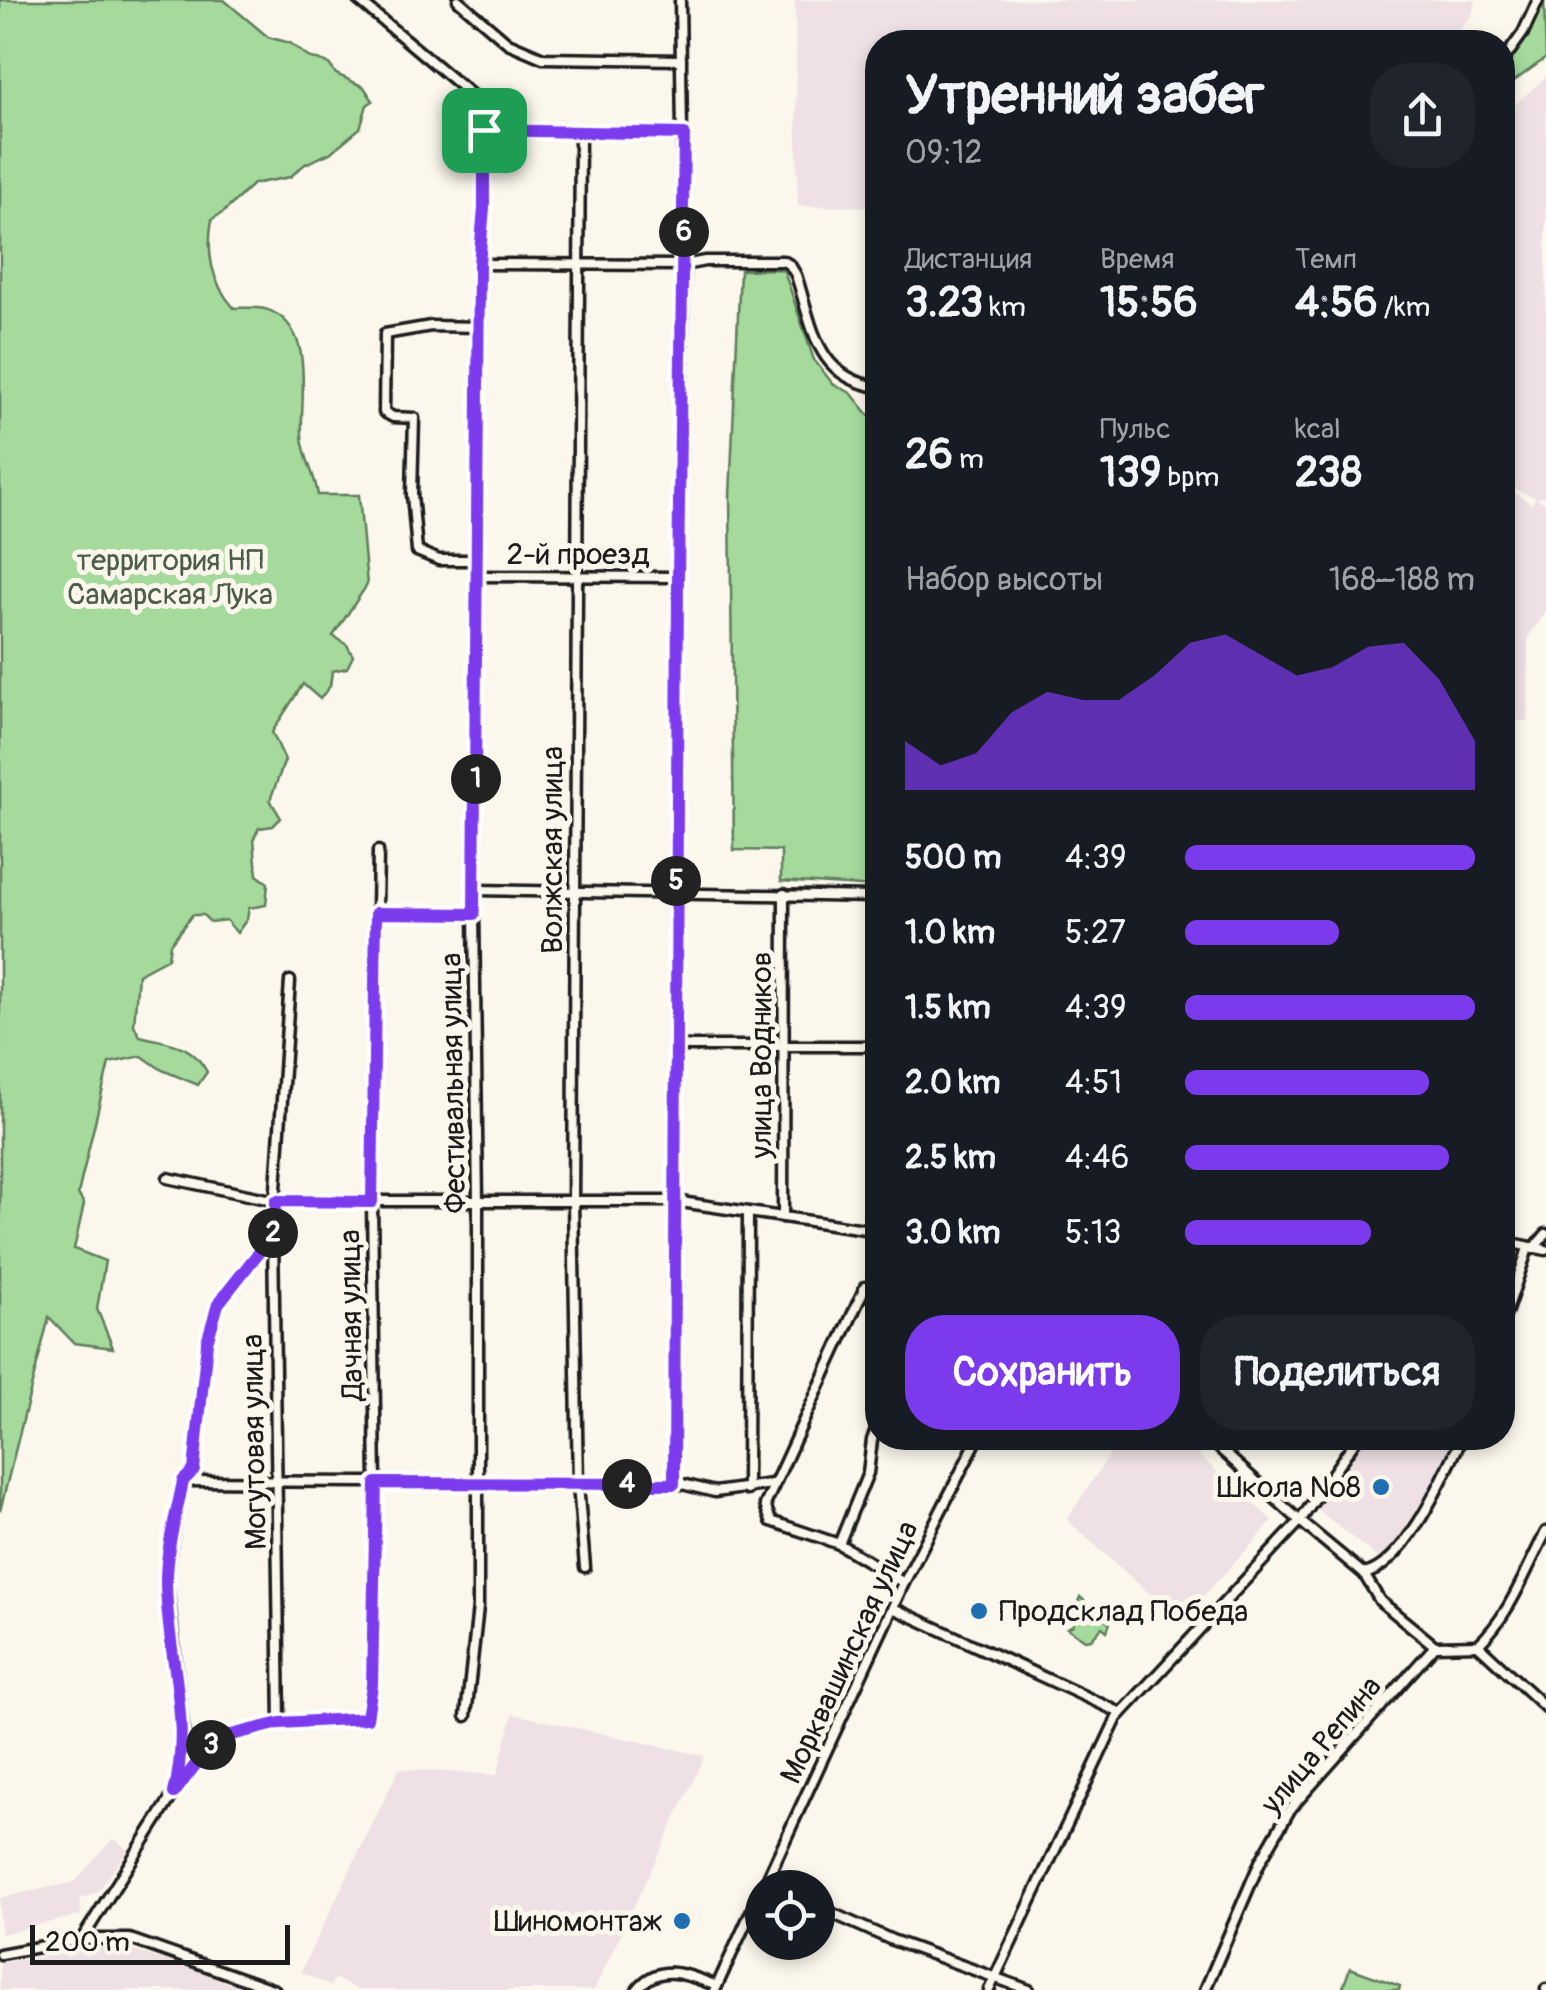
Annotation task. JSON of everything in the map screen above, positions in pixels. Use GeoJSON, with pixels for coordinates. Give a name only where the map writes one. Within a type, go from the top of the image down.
{"type":"FeatureCollection","features":[{"type":"Feature","properties":{"kind":"street"},"geometry":{"type":"LineString","coordinates":[[358,0],[474,97],[484,130],[684,134]]}},
{"type":"Feature","properties":{"kind":"street"},"geometry":{"type":"LineString","coordinates":[[458,0],[508,43],[542,58],[681,60]]}},
{"type":"Feature","properties":{"kind":"street"},"geometry":{"type":"LineString","coordinates":[[674,1484],[678,578],[684,266],[680,0]]}},
{"type":"Feature","properties":{"kind":"street"},"geometry":{"type":"LineString","coordinates":[[1515,44],[1538,0]]}},
{"type":"Feature","properties":{"kind":"street","name":"Фестивальная улица"},"geometry":{"type":"LineString","coordinates":[[466,1716],[478,1606],[474,914],[479,264],[484,130]]}},
{"type":"Feature","properties":{"kind":"street","name":"Волжская улица"},"geometry":{"type":"LineString","coordinates":[[580,134],[573,1200],[578,1485],[585,1567]]}},
{"type":"Feature","properties":{"kind":"street"},"geometry":{"type":"LineString","coordinates":[[479,264],[684,266],[705,261],[774,260],[790,265],[829,365],[865,385]]}},
{"type":"Feature","properties":{"kind":"street"},"geometry":{"type":"LineString","coordinates":[[478,560],[439,560],[417,551],[412,494],[414,418],[392,417],[384,412],[383,398],[386,334],[430,326],[479,326]]}},
{"type":"Feature","properties":{"kind":"street","name":"2-й проезд"},"geometry":{"type":"LineString","coordinates":[[478,576],[678,578]]}},
{"type":"Feature","properties":{"kind":"street","name":"Дачная улица"},"geometry":{"type":"LineString","coordinates":[[280,1723],[367,1718],[372,1685],[376,1483],[372,1202],[378,852]]}},
{"type":"Feature","properties":{"kind":"street"},"geometry":{"type":"LineString","coordinates":[[475,890],[865,897]]}},
{"type":"Feature","properties":{"kind":"street","name":"улица Водников"},"geometry":{"type":"LineString","coordinates":[[783,1216],[784,894]]}},
{"type":"Feature","properties":{"kind":"street"},"geometry":{"type":"LineString","coordinates":[[376,913],[474,914]]}},
{"type":"Feature","properties":{"kind":"street","name":"Могутовая улица"},"geometry":{"type":"LineString","coordinates":[[280,1723],[274,1233],[290,981]]}},
{"type":"Feature","properties":{"kind":"street"},"geometry":{"type":"LineString","coordinates":[[676,1046],[865,1046]]}},
{"type":"Feature","properties":{"kind":"street"},"geometry":{"type":"LineString","coordinates":[[168,1178],[276,1201],[674,1201],[865,1229]]}},
{"type":"Feature","properties":{"kind":"street"},"geometry":{"type":"LineString","coordinates":[[748,1214],[748,1490]]}},
{"type":"Feature","properties":{"kind":"street"},"geometry":{"type":"LineString","coordinates":[[174,1793],[184,1735],[166,1574],[183,1481],[194,1470],[207,1342],[218,1304],[274,1233]]}},
{"type":"Feature","properties":{"kind":"street"},"geometry":{"type":"LineString","coordinates":[[1515,1289],[1530,1248],[1546,1234]]}},
{"type":"Feature","properties":{"kind":"street"},"geometry":{"type":"LineString","coordinates":[[1515,1244],[1546,1250]]}},
{"type":"Feature","properties":{"kind":"street"},"geometry":{"type":"LineString","coordinates":[[865,1287],[766,1504],[771,1521],[838,1544],[904,1583]]}},
{"type":"Feature","properties":{"kind":"street","name":"Морквашинская улица"},"geometry":{"type":"LineString","coordinates":[[838,1544],[868,1473],[871,1450]]}},
{"type":"Feature","properties":{"kind":"street","name":"Морквашинская улица"},"geometry":{"type":"LineString","coordinates":[[774,1870],[904,1583],[972,1450]]}},
{"type":"Feature","properties":{"kind":"street"},"geometry":{"type":"LineString","coordinates":[[1221,1450],[1364,1574],[1380,1601],[1435,1646],[1478,1646],[1546,1708]]}},
{"type":"Feature","properties":{"kind":"street"},"geometry":{"type":"LineString","coordinates":[[989,1990],[1121,1714],[1300,1522],[1349,1450]]}},
{"type":"Feature","properties":{"kind":"street"},"geometry":{"type":"LineString","coordinates":[[1364,1574],[1375,1572],[1397,1554],[1456,1450]]}},
{"type":"Feature","properties":{"kind":"street"},"geometry":{"type":"LineString","coordinates":[[183,1481],[674,1484],[715,1492],[772,1484]]}},
{"type":"Feature","properties":{"kind":"street"},"geometry":{"type":"LineString","coordinates":[[1478,1646],[1513,1600],[1546,1532]]}},
{"type":"Feature","properties":{"kind":"street"},"geometry":{"type":"LineString","coordinates":[[893,1608],[1121,1714]]}},
{"type":"Feature","properties":{"kind":"street","name":"улица Репина"},"geometry":{"type":"LineString","coordinates":[[1206,1990],[1260,1862],[1291,1808],[1435,1646]]}},
{"type":"Feature","properties":{"kind":"street"},"geometry":{"type":"LineString","coordinates":[[82,1939],[174,1793],[215,1739],[280,1723]]}},
{"type":"Feature","properties":{"kind":"street"},"geometry":{"type":"LineString","coordinates":[[835,1915],[892,1940],[1029,1990]]}},
{"type":"Feature","properties":{"kind":"street","name":"Морквашинская улица"},"geometry":{"type":"LineString","coordinates":[[716,1988],[745,1929]]}},
{"type":"Feature","properties":{"kind":"street"},"geometry":{"type":"LineString","coordinates":[[0,1954],[82,1939],[130,1939],[275,1990]]}},
{"type":"Feature","properties":{"kind":"street"},"geometry":{"type":"LineString","coordinates":[[637,1990],[653,1974],[674,1971],[716,1988]]}},
{"type":"Feature","properties":{"kind":"shaded area"},"geometry":{"type":"Polygon","coordinates":[[[795,0],[1476,0],[1472,15],[1460,30],[865,30],[865,207],[798,206],[795,0]]]}},
{"type":"Feature","properties":{"kind":"shaded area"},"geometry":{"type":"Polygon","coordinates":[[[1546,77],[1546,496],[1537,498],[1546,504],[1546,612],[1528,637],[1528,721],[1517,721],[1516,755],[1515,493],[1532,504],[1536,498],[1515,489],[1515,104],[1546,77]]]}},
{"type":"Feature","properties":{"kind":"shaded area"},"geometry":{"type":"Polygon","coordinates":[[[1112,1450],[1193,1450],[1273,1521],[1180,1621],[1067,1520],[1112,1450]]]}},
{"type":"Feature","properties":{"kind":"shaded area","name":"Школа №8"},"geometry":{"type":"Polygon","coordinates":[[[1356,1450],[1450,1450],[1383,1562],[1315,1508],[1356,1450]]]}},
{"type":"Feature","properties":{"kind":"shaded area"},"geometry":{"type":"Polygon","coordinates":[[[513,1714],[705,1756],[594,1990],[358,1990],[334,1978],[330,1986],[301,1972],[399,1769],[497,1775],[513,1714]]]}},
{"type":"Feature","properties":{"kind":"shaded area"},"geometry":{"type":"Polygon","coordinates":[[[113,1838],[128,1850],[97,1892],[80,1899],[81,1915],[0,1934],[0,1898],[75,1882],[113,1838]]]}},
{"type":"Feature","properties":{"kind":"shaded area"},"geometry":{"type":"Polygon","coordinates":[[[115,1946],[186,1966],[245,1990],[0,1990],[0,1963],[115,1946]]]}},
{"type":"Feature","properties":{"kind":"green space","name":"территория НП Самарская Лука"},"geometry":{"type":"Polygon","coordinates":[[[0,0],[224,0],[268,37],[290,43],[308,57],[329,64],[336,74],[364,87],[373,101],[367,105],[360,128],[330,153],[305,164],[290,177],[253,184],[212,219],[212,266],[226,298],[234,308],[273,312],[295,335],[302,367],[304,451],[318,495],[359,495],[367,585],[333,636],[347,645],[353,656],[347,668],[332,671],[330,686],[320,699],[303,684],[272,732],[285,760],[270,800],[281,818],[273,826],[259,828],[254,838],[257,875],[268,883],[266,905],[249,908],[237,933],[226,920],[210,922],[203,915],[192,915],[170,944],[168,958],[138,974],[134,1025],[140,1036],[187,1050],[207,1072],[198,1085],[162,1070],[142,1056],[109,1063],[78,1194],[84,1204],[74,1249],[105,1261],[97,1309],[113,1348],[74,1343],[49,1317],[0,1511],[0,0]]]}},
{"type":"Feature","properties":{"kind":"green space"},"geometry":{"type":"Polygon","coordinates":[[[1544,0],[1546,58],[1515,80],[1515,50],[1544,0]]]}},
{"type":"Feature","properties":{"kind":"green space"},"geometry":{"type":"Polygon","coordinates":[[[740,270],[784,271],[814,360],[833,384],[851,393],[865,410],[865,886],[781,881],[781,851],[734,850],[730,496],[740,270]]]}},
{"type":"Feature","properties":{"kind":"green space"},"geometry":{"type":"Polygon","coordinates":[[[1080,1597],[1110,1623],[1107,1631],[1102,1627],[1091,1639],[1085,1640],[1067,1628],[1073,1625],[1079,1611],[1080,1597]]]}},
{"type":"Feature","properties":{"kind":"green space"},"geometry":{"type":"Polygon","coordinates":[[[1350,1968],[1400,1986],[1399,1990],[1342,1990],[1350,1968]]]}},
{"type":"Feature","properties":{"kind":"place","name":"Школа №8"},"geometry":{"type":"Point","coordinates":[1381,1487]}},
{"type":"Feature","properties":{"kind":"place","name":"Продсклад Победа"},"geometry":{"type":"Point","coordinates":[979,1611]}},
{"type":"Feature","properties":{"kind":"place","name":"Шиномонтаж"},"geometry":{"type":"Point","coordinates":[682,1921]}},
{"type":"Feature","properties":{"kind":"route"},"geometry":{"type":"LineString","coordinates":[[484,130],[684,134],[674,1484],[376,1483],[372,1685],[367,1718],[280,1723],[215,1739],[174,1793],[184,1735],[166,1574],[183,1481],[194,1470],[201,1383],[218,1304],[274,1233],[276,1201],[372,1202],[376,913],[474,914],[479,264],[484,130]]}}]}
